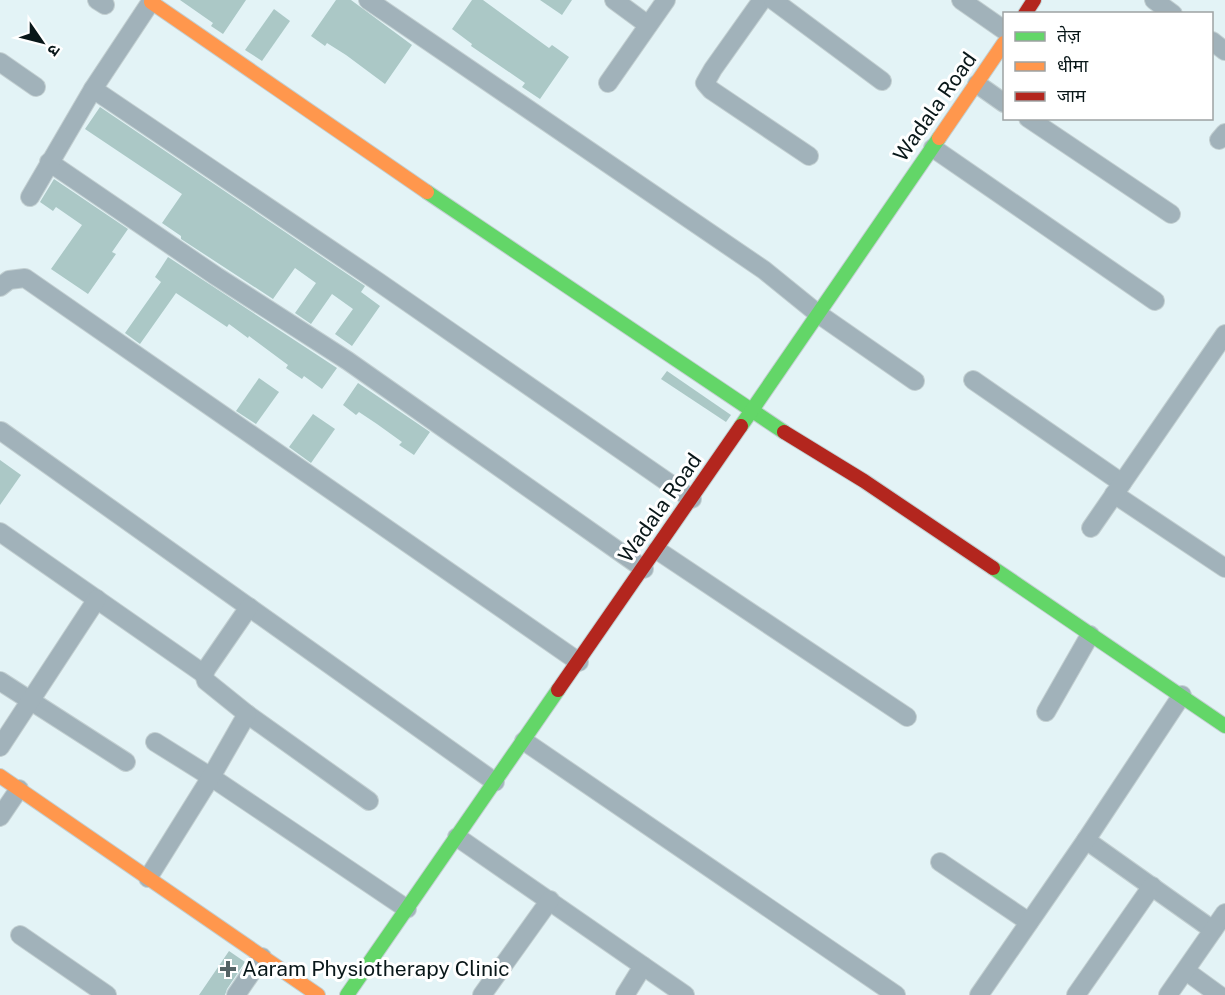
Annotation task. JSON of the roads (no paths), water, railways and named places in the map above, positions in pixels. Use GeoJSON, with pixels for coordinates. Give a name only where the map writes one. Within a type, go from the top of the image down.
{"type":"FeatureCollection","features":[{"type":"Feature","properties":{"kind":"street"},"geometry":{"type":"LineString","coordinates":[[368,0],[764,270],[817,313],[915,381]]}},
{"type":"Feature","properties":{"kind":"street"},"geometry":{"type":"LineString","coordinates":[[614,0],[648,25]]}},
{"type":"Feature","properties":{"kind":"street"},"geometry":{"type":"LineString","coordinates":[[608,83],[666,0]]}},
{"type":"Feature","properties":{"kind":"street"},"geometry":{"type":"LineString","coordinates":[[762,0],[705,83],[711,90],[809,156]]}},
{"type":"Feature","properties":{"kind":"street"},"geometry":{"type":"LineString","coordinates":[[773,0],[882,81]]}},
{"type":"Feature","properties":{"kind":"street"},"geometry":{"type":"LineString","coordinates":[[961,0],[1003,29]]}},
{"type":"Feature","properties":{"kind":"street"},"geometry":{"type":"LineString","coordinates":[[1154,0],[1170,12]]}},
{"type":"Feature","properties":{"kind":"street"},"geometry":{"type":"LineString","coordinates":[[30,197],[93,89],[152,1],[465,218],[752,412],[864,481],[1225,726]]}},
{"type":"Feature","properties":{"kind":"street"},"geometry":{"type":"LineString","coordinates":[[1213,42],[1225,51]]}},
{"type":"Feature","properties":{"kind":"street","name":"Wadala Road"},"geometry":{"type":"LineString","coordinates":[[348,995],[1003,46]]}},
{"type":"Feature","properties":{"kind":"street"},"geometry":{"type":"LineString","coordinates":[[0,62],[36,87]]}},
{"type":"Feature","properties":{"kind":"street"},"geometry":{"type":"LineString","coordinates":[[976,84],[1003,102]]}},
{"type":"Feature","properties":{"kind":"street"},"geometry":{"type":"LineString","coordinates":[[93,89],[377,281],[692,499]]}},
{"type":"Feature","properties":{"kind":"street"},"geometry":{"type":"LineString","coordinates":[[1031,120],[1171,214]]}},
{"type":"Feature","properties":{"kind":"street"},"geometry":{"type":"LineString","coordinates":[[933,148],[1155,301]]}},
{"type":"Feature","properties":{"kind":"street"},"geometry":{"type":"LineString","coordinates":[[49,162],[216,276],[348,361],[644,569]]}},
{"type":"Feature","properties":{"kind":"street"},"geometry":{"type":"LineString","coordinates":[[0,287],[9,280],[25,278],[579,662]]}},
{"type":"Feature","properties":{"kind":"street"},"geometry":{"type":"LineString","coordinates":[[1091,528],[1225,334]]}},
{"type":"Feature","properties":{"kind":"street"},"geometry":{"type":"LineString","coordinates":[[973,380],[1225,568]]}},
{"type":"Feature","properties":{"kind":"street"},"geometry":{"type":"LineString","coordinates":[[1,431],[495,782]]}},
{"type":"Feature","properties":{"kind":"street"},"geometry":{"type":"LineString","coordinates":[[0,532],[204,674],[206,681],[212,687],[247,714],[369,801]]}},
{"type":"Feature","properties":{"kind":"street"},"geometry":{"type":"LineString","coordinates":[[657,550],[907,717]]}},
{"type":"Feature","properties":{"kind":"street"},"geometry":{"type":"LineString","coordinates":[[0,747],[97,599]]}},
{"type":"Feature","properties":{"kind":"street"},"geometry":{"type":"LineString","coordinates":[[204,674],[249,607]]}},
{"type":"Feature","properties":{"kind":"street"},"geometry":{"type":"LineString","coordinates":[[1046,712],[1090,635]]}},
{"type":"Feature","properties":{"kind":"street"},"geometry":{"type":"LineString","coordinates":[[0,681],[126,762]]}},
{"type":"Feature","properties":{"kind":"street"},"geometry":{"type":"LineString","coordinates":[[979,995],[1182,695]]}},
{"type":"Feature","properties":{"kind":"street"},"geometry":{"type":"LineString","coordinates":[[148,878],[212,777],[247,714]]}},
{"type":"Feature","properties":{"kind":"street"},"geometry":{"type":"LineString","coordinates":[[524,741],[896,995]]}},
{"type":"Feature","properties":{"kind":"street"},"geometry":{"type":"LineString","coordinates":[[155,742],[212,777],[407,909]]}},
{"type":"Feature","properties":{"kind":"street"},"geometry":{"type":"LineString","coordinates":[[0,776],[318,995]]}},
{"type":"Feature","properties":{"kind":"street"},"geometry":{"type":"LineString","coordinates":[[0,817],[19,789]]}},
{"type":"Feature","properties":{"kind":"street"},"geometry":{"type":"LineString","coordinates":[[457,837],[685,995]]}},
{"type":"Feature","properties":{"kind":"street"},"geometry":{"type":"LineString","coordinates":[[1086,840],[1213,930]]}},
{"type":"Feature","properties":{"kind":"street"},"geometry":{"type":"LineString","coordinates":[[940,862],[1029,922]]}},
{"type":"Feature","properties":{"kind":"street"},"geometry":{"type":"LineString","coordinates":[[1076,995],[1152,886]]}},
{"type":"Feature","properties":{"kind":"street"},"geometry":{"type":"LineString","coordinates":[[482,995],[550,900]]}},
{"type":"Feature","properties":{"kind":"street"},"geometry":{"type":"LineString","coordinates":[[1168,995],[1225,913]]}},
{"type":"Feature","properties":{"kind":"street"},"geometry":{"type":"LineString","coordinates":[[20,934],[107,995]]}},
{"type":"Feature","properties":{"kind":"street"},"geometry":{"type":"LineString","coordinates":[[236,995],[262,957]]}},
{"type":"Feature","properties":{"kind":"street"},"geometry":{"type":"LineString","coordinates":[[625,995],[643,966]]}},
{"type":"Feature","properties":{"kind":"street"},"geometry":{"type":"LineString","coordinates":[[1186,971],[1219,995]]}},
{"type":"Feature","properties":{"kind":"place","name":"Aaram Physiotherapy Clinic"},"geometry":{"type":"Point","coordinates":[228,969]}}]}
